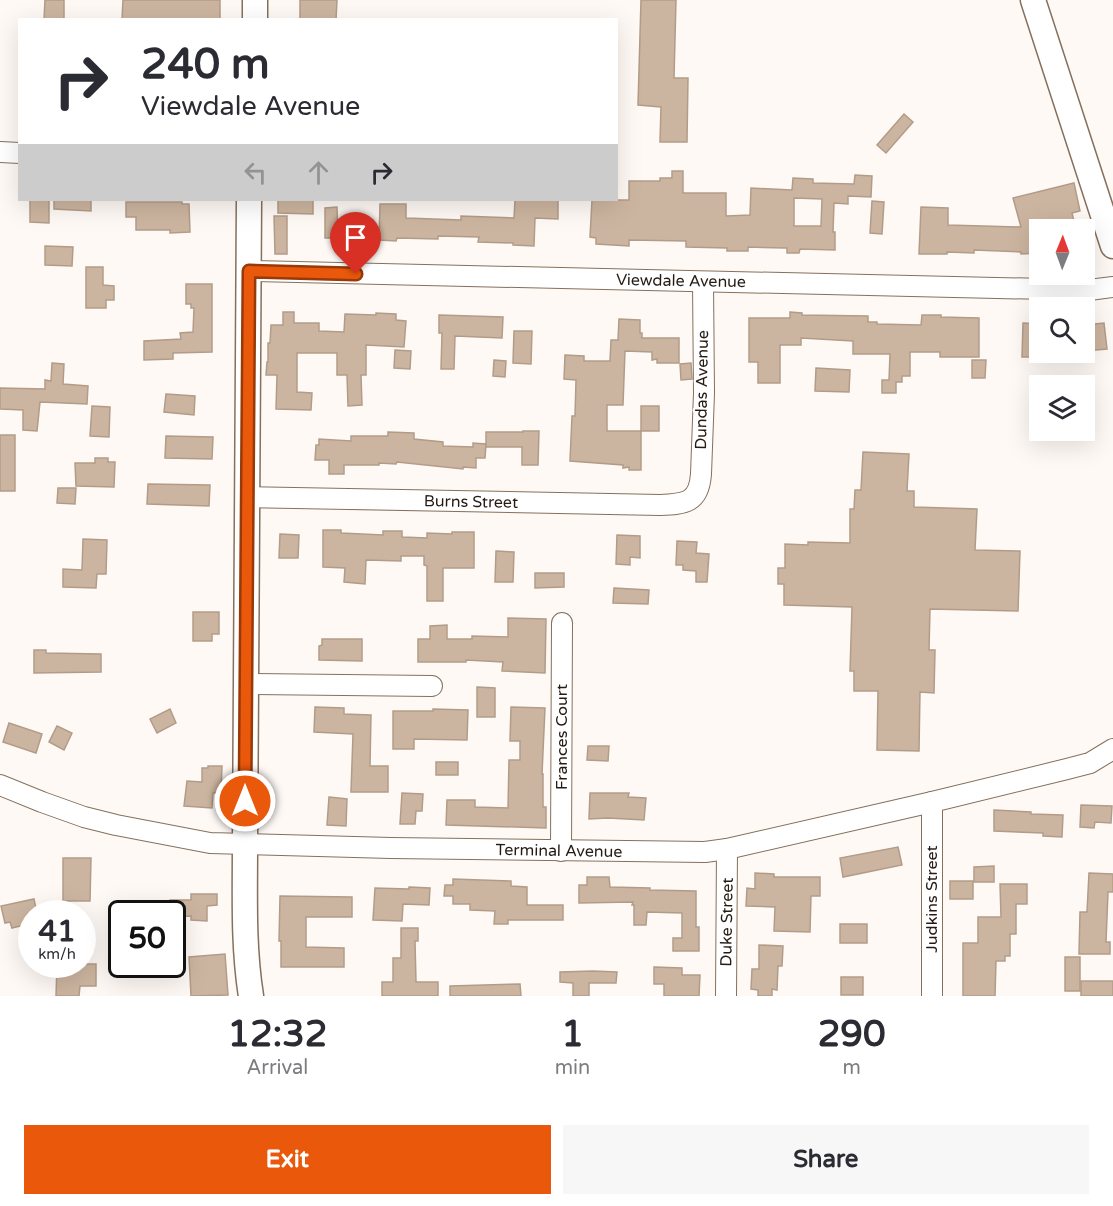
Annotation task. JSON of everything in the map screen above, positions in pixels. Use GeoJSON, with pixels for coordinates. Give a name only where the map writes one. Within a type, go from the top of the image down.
{"type":"FeatureCollection","features":[{"type":"Feature","properties":{"kind":"main road"},"geometry":{"type":"LineString","coordinates":[[255,0],[255,18]]}},
{"type":"Feature","properties":{"kind":"main road"},"geometry":{"type":"LineString","coordinates":[[1033,0],[1113,246]]}},
{"type":"Feature","properties":{"kind":"main road"},"geometry":{"type":"LineString","coordinates":[[249,201],[245,928],[251,996]]}},
{"type":"Feature","properties":{"kind":"street"},"geometry":{"type":"LineString","coordinates":[[0,152],[18,153]]}},
{"type":"Feature","properties":{"kind":"street","name":"Viewdale Avenue"},"geometry":{"type":"LineString","coordinates":[[249,271],[1089,290],[1113,287]]}},
{"type":"Feature","properties":{"kind":"street","name":"Dundas Avenue"},"geometry":{"type":"LineString","coordinates":[[693,497],[700,485],[701,474],[704,393],[703,282]]}},
{"type":"Feature","properties":{"kind":"street","name":"Burns Street"},"geometry":{"type":"LineString","coordinates":[[247,498],[660,506],[679,504],[693,497]]}},
{"type":"Feature","properties":{"kind":"street","name":"Frances Court"},"geometry":{"type":"LineString","coordinates":[[561,851],[562,623]]}},
{"type":"Feature","properties":{"kind":"street"},"geometry":{"type":"LineString","coordinates":[[246,684],[432,686]]}},
{"type":"Feature","properties":{"kind":"street","name":"Terminal Avenue"},"geometry":{"type":"LineString","coordinates":[[0,785],[84,817],[210,843],[705,852],[728,849],[933,802],[1090,763],[1113,749]]}},
{"type":"Feature","properties":{"kind":"street","name":"Judkins Street"},"geometry":{"type":"LineString","coordinates":[[932,996],[933,802]]}},
{"type":"Feature","properties":{"kind":"street","name":"Duke Street"},"geometry":{"type":"LineString","coordinates":[[726,996],[728,849]]}},
{"type":"Feature","properties":{"kind":"building"},"geometry":{"type":"Polygon","coordinates":[[[45,0],[64,0],[64,18],[44,18],[45,0]]]}},
{"type":"Feature","properties":{"kind":"building"},"geometry":{"type":"Polygon","coordinates":[[[123,0],[220,0],[220,18],[122,18],[123,0]]]}},
{"type":"Feature","properties":{"kind":"building"},"geometry":{"type":"Polygon","coordinates":[[[300,0],[337,0],[336,18],[300,18],[300,0]]]}},
{"type":"Feature","properties":{"kind":"building"},"geometry":{"type":"Polygon","coordinates":[[[641,0],[676,0],[674,78],[688,78],[687,142],[660,142],[661,107],[638,105],[641,0]]]}},
{"type":"Feature","properties":{"kind":"building"},"geometry":{"type":"Polygon","coordinates":[[[904,114],[913,122],[886,153],[877,145],[904,114]]]}},
{"type":"Feature","properties":{"kind":"building"},"geometry":{"type":"Polygon","coordinates":[[[672,171],[683,171],[683,193],[726,193],[726,216],[750,215],[751,188],[792,190],[793,178],[813,179],[813,183],[854,184],[855,175],[872,176],[871,197],[848,196],[848,204],[834,203],[835,250],[800,249],[799,253],[787,253],[787,248],[748,247],[748,251],[727,251],[727,248],[686,247],[686,241],[629,240],[629,246],[596,244],[596,238],[590,237],[592,201],[629,200],[629,181],[660,181],[660,178],[672,178],[672,171]],[[794,198],[794,226],[821,226],[822,199],[794,198]]]}},
{"type":"Feature","properties":{"kind":"building"},"geometry":{"type":"Polygon","coordinates":[[[1074,183],[1080,211],[1072,213],[1073,219],[1029,219],[1029,254],[974,250],[974,253],[919,254],[921,207],[948,208],[948,225],[1021,227],[1013,198],[1074,183]]]}},
{"type":"Feature","properties":{"kind":"building"},"geometry":{"type":"Polygon","coordinates":[[[30,201],[49,201],[49,223],[30,222],[30,201]]]}},
{"type":"Feature","properties":{"kind":"building"},"geometry":{"type":"Polygon","coordinates":[[[54,201],[91,201],[91,211],[54,209],[54,201]]]}},
{"type":"Feature","properties":{"kind":"building"},"geometry":{"type":"Polygon","coordinates":[[[278,201],[313,201],[313,214],[278,213],[278,201]]]}},
{"type":"Feature","properties":{"kind":"building"},"geometry":{"type":"Polygon","coordinates":[[[515,201],[558,201],[558,219],[535,218],[534,246],[478,242],[479,237],[438,236],[438,239],[379,240],[380,204],[406,204],[406,218],[461,220],[461,216],[514,218],[515,201]]]}},
{"type":"Feature","properties":{"kind":"building"},"geometry":{"type":"Polygon","coordinates":[[[872,201],[884,202],[882,234],[870,233],[872,201]]]}},
{"type":"Feature","properties":{"kind":"building"},"geometry":{"type":"Polygon","coordinates":[[[126,202],[189,204],[190,232],[136,230],[136,217],[126,217],[126,202]]]}},
{"type":"Feature","properties":{"kind":"building"},"geometry":{"type":"Polygon","coordinates":[[[337,207],[338,238],[325,238],[325,208],[337,207]]]}},
{"type":"Feature","properties":{"kind":"building"},"geometry":{"type":"Polygon","coordinates":[[[274,216],[287,216],[287,254],[275,254],[274,216]]]}},
{"type":"Feature","properties":{"kind":"building"},"geometry":{"type":"Polygon","coordinates":[[[45,246],[73,247],[72,266],[45,265],[45,246]]]}},
{"type":"Feature","properties":{"kind":"building"},"geometry":{"type":"Polygon","coordinates":[[[86,267],[103,267],[103,285],[114,286],[114,300],[106,300],[106,308],[86,308],[86,267]]]}},
{"type":"Feature","properties":{"kind":"building"},"geometry":{"type":"Polygon","coordinates":[[[186,284],[212,284],[212,352],[173,353],[173,359],[144,360],[144,341],[181,339],[180,333],[193,332],[194,308],[191,308],[191,304],[186,304],[186,284]]]}},
{"type":"Feature","properties":{"kind":"building"},"geometry":{"type":"Polygon","coordinates":[[[283,312],[294,312],[294,323],[319,323],[319,331],[344,332],[345,314],[396,314],[396,320],[406,321],[404,347],[366,345],[366,375],[361,375],[362,405],[348,406],[347,375],[337,375],[337,353],[297,353],[297,392],[312,393],[311,410],[276,409],[277,375],[266,375],[268,343],[270,343],[271,325],[283,325],[283,312]]]}},
{"type":"Feature","properties":{"kind":"building"},"geometry":{"type":"Polygon","coordinates":[[[790,312],[802,313],[802,315],[868,316],[868,322],[877,322],[877,324],[921,325],[922,315],[979,318],[979,357],[940,357],[940,352],[910,352],[910,376],[902,376],[902,382],[896,382],[896,393],[882,393],[882,380],[889,380],[890,354],[853,354],[853,341],[801,338],[801,345],[780,345],[780,383],[758,383],[758,362],[749,362],[749,318],[790,318],[790,312]]]}},
{"type":"Feature","properties":{"kind":"building"},"geometry":{"type":"Polygon","coordinates":[[[439,315],[503,317],[502,338],[455,336],[454,369],[441,369],[442,333],[439,333],[439,315]]]}},
{"type":"Feature","properties":{"kind":"building"},"geometry":{"type":"Polygon","coordinates":[[[619,319],[640,320],[642,338],[679,338],[679,363],[657,363],[657,359],[652,360],[652,352],[625,351],[623,405],[607,405],[607,431],[641,431],[641,470],[629,470],[629,467],[623,468],[623,465],[570,461],[576,380],[564,379],[565,355],[584,356],[584,361],[610,361],[611,340],[618,340],[619,319]]]}},
{"type":"Feature","properties":{"kind":"building"},"geometry":{"type":"Polygon","coordinates":[[[1023,323],[1029,323],[1029,357],[1022,357],[1023,323]]]}},
{"type":"Feature","properties":{"kind":"building"},"geometry":{"type":"Polygon","coordinates":[[[1104,323],[1107,349],[1095,350],[1095,324],[1104,323]]]}},
{"type":"Feature","properties":{"kind":"building"},"geometry":{"type":"Polygon","coordinates":[[[514,331],[532,331],[531,364],[513,363],[514,331]]]}},
{"type":"Feature","properties":{"kind":"building"},"geometry":{"type":"Polygon","coordinates":[[[395,350],[411,351],[410,369],[394,368],[395,350]]]}},
{"type":"Feature","properties":{"kind":"building"},"geometry":{"type":"Polygon","coordinates":[[[494,360],[506,361],[505,377],[493,376],[494,360]]]}},
{"type":"Feature","properties":{"kind":"building"},"geometry":{"type":"Polygon","coordinates":[[[972,360],[986,360],[985,378],[972,378],[972,360]]]}},
{"type":"Feature","properties":{"kind":"building"},"geometry":{"type":"Polygon","coordinates":[[[52,363],[64,364],[63,384],[88,386],[87,404],[40,402],[37,431],[23,430],[23,410],[0,409],[0,388],[45,389],[45,380],[51,381],[52,363]]]}},
{"type":"Feature","properties":{"kind":"building"},"geometry":{"type":"Polygon","coordinates":[[[691,363],[692,379],[681,380],[680,364],[691,363]]]}},
{"type":"Feature","properties":{"kind":"building"},"geometry":{"type":"Polygon","coordinates":[[[816,368],[850,370],[849,392],[815,391],[816,368]]]}},
{"type":"Feature","properties":{"kind":"building"},"geometry":{"type":"Polygon","coordinates":[[[166,394],[195,396],[194,415],[164,412],[166,394]]]}},
{"type":"Feature","properties":{"kind":"building"},"geometry":{"type":"Polygon","coordinates":[[[92,406],[110,407],[109,437],[90,436],[92,406]]]}},
{"type":"Feature","properties":{"kind":"building"},"geometry":{"type":"Polygon","coordinates":[[[641,406],[659,406],[659,431],[641,431],[641,406]]]}},
{"type":"Feature","properties":{"kind":"building"},"geometry":{"type":"Polygon","coordinates":[[[539,431],[538,465],[522,465],[522,447],[486,447],[486,432],[539,431]]]}},
{"type":"Feature","properties":{"kind":"building"},"geometry":{"type":"Polygon","coordinates":[[[388,432],[414,433],[414,439],[443,442],[443,446],[473,447],[473,443],[486,444],[485,458],[476,458],[476,468],[463,467],[463,469],[397,462],[396,464],[379,463],[379,465],[344,465],[344,474],[329,474],[329,460],[315,460],[316,445],[319,445],[319,439],[351,441],[351,436],[388,436],[388,432]]]}},
{"type":"Feature","properties":{"kind":"building"},"geometry":{"type":"Polygon","coordinates":[[[0,435],[15,435],[15,491],[0,491],[0,435]]]}},
{"type":"Feature","properties":{"kind":"building"},"geometry":{"type":"Polygon","coordinates":[[[166,436],[213,437],[212,459],[165,458],[166,436]]]}},
{"type":"Feature","properties":{"kind":"building"},"geometry":{"type":"Polygon","coordinates":[[[863,452],[909,454],[907,491],[914,491],[914,507],[977,509],[975,550],[1020,551],[1018,611],[930,609],[929,650],[935,650],[934,693],[920,692],[919,751],[877,750],[878,691],[854,691],[854,671],[850,671],[852,607],[784,605],[784,584],[778,584],[778,568],[785,568],[785,544],[850,543],[850,509],[854,509],[855,490],[861,490],[863,452]]]}},
{"type":"Feature","properties":{"kind":"building"},"geometry":{"type":"Polygon","coordinates":[[[95,458],[108,458],[108,462],[115,462],[114,487],[76,486],[75,463],[95,463],[95,458]]]}},
{"type":"Feature","properties":{"kind":"building"},"geometry":{"type":"Polygon","coordinates":[[[148,484],[210,485],[209,506],[147,504],[148,484]]]}},
{"type":"Feature","properties":{"kind":"building"},"geometry":{"type":"Polygon","coordinates":[[[58,488],[76,488],[75,504],[57,503],[58,488]]]}},
{"type":"Feature","properties":{"kind":"building"},"geometry":{"type":"Polygon","coordinates":[[[323,530],[383,535],[383,531],[402,531],[402,537],[427,538],[427,533],[474,532],[474,568],[443,568],[443,601],[427,601],[427,566],[424,565],[424,556],[401,556],[401,561],[366,560],[365,584],[344,582],[345,568],[323,567],[323,530]]]}},
{"type":"Feature","properties":{"kind":"building"},"geometry":{"type":"Polygon","coordinates":[[[280,534],[299,535],[298,558],[279,558],[280,534]]]}},
{"type":"Feature","properties":{"kind":"building"},"geometry":{"type":"Polygon","coordinates":[[[617,535],[640,536],[640,558],[630,557],[630,565],[616,564],[617,535]]]}},
{"type":"Feature","properties":{"kind":"building"},"geometry":{"type":"Polygon","coordinates":[[[83,539],[107,540],[106,574],[97,574],[96,588],[63,587],[63,569],[82,570],[83,539]]]}},
{"type":"Feature","properties":{"kind":"building"},"geometry":{"type":"Polygon","coordinates":[[[677,541],[697,542],[696,553],[709,554],[707,582],[696,582],[696,571],[683,570],[683,565],[676,565],[677,541]]]}},
{"type":"Feature","properties":{"kind":"building"},"geometry":{"type":"Polygon","coordinates":[[[496,551],[514,552],[513,582],[495,582],[496,551]]]}},
{"type":"Feature","properties":{"kind":"building"},"geometry":{"type":"Polygon","coordinates":[[[535,573],[564,573],[564,587],[535,588],[535,573]]]}},
{"type":"Feature","properties":{"kind":"building"},"geometry":{"type":"Polygon","coordinates":[[[614,588],[649,590],[648,604],[613,603],[614,588]]]}},
{"type":"Feature","properties":{"kind":"building"},"geometry":{"type":"Polygon","coordinates":[[[193,612],[219,612],[219,634],[212,634],[212,641],[193,641],[193,612]]]}},
{"type":"Feature","properties":{"kind":"building"},"geometry":{"type":"Polygon","coordinates":[[[508,618],[546,619],[545,673],[502,671],[503,662],[466,660],[466,662],[418,662],[418,639],[430,639],[430,626],[447,625],[447,639],[472,639],[472,636],[508,637],[508,618]]]}},
{"type":"Feature","properties":{"kind":"building"},"geometry":{"type":"Polygon","coordinates":[[[322,639],[362,639],[362,661],[319,660],[319,646],[322,645],[322,639]]]}},
{"type":"Feature","properties":{"kind":"building"},"geometry":{"type":"Polygon","coordinates":[[[34,650],[46,650],[46,653],[101,654],[101,672],[34,673],[34,650]]]}},
{"type":"Feature","properties":{"kind":"building"},"geometry":{"type":"Polygon","coordinates":[[[477,687],[495,688],[495,717],[477,717],[477,687]]]}},
{"type":"Feature","properties":{"kind":"building"},"geometry":{"type":"Polygon","coordinates":[[[315,707],[344,708],[344,714],[371,715],[370,766],[388,766],[388,792],[351,792],[353,734],[314,732],[315,707]]]}},
{"type":"Feature","properties":{"kind":"building"},"geometry":{"type":"Polygon","coordinates":[[[511,707],[545,708],[542,774],[546,828],[446,825],[447,800],[475,800],[475,807],[508,808],[509,760],[520,760],[520,741],[510,741],[511,707]]]}},
{"type":"Feature","properties":{"kind":"building"},"geometry":{"type":"Polygon","coordinates":[[[170,709],[176,723],[157,733],[150,719],[170,709]]]}},
{"type":"Feature","properties":{"kind":"building"},"geometry":{"type":"Polygon","coordinates":[[[433,709],[468,710],[467,740],[414,739],[414,749],[393,749],[393,711],[433,711],[433,709]]]}},
{"type":"Feature","properties":{"kind":"building"},"geometry":{"type":"Polygon","coordinates":[[[9,723],[42,734],[36,753],[3,742],[9,723]]]}},
{"type":"Feature","properties":{"kind":"building"},"geometry":{"type":"Polygon","coordinates":[[[57,726],[72,733],[64,750],[49,742],[57,726]]]}},
{"type":"Feature","properties":{"kind":"building"},"geometry":{"type":"Polygon","coordinates":[[[588,746],[609,746],[608,761],[587,760],[588,746]]]}},
{"type":"Feature","properties":{"kind":"building"},"geometry":{"type":"Polygon","coordinates":[[[436,762],[458,762],[458,775],[436,775],[436,762]]]}},
{"type":"Feature","properties":{"kind":"building"},"geometry":{"type":"Polygon","coordinates":[[[208,766],[222,766],[221,793],[213,793],[212,808],[184,806],[187,781],[202,782],[202,768],[208,768],[208,766]]]}},
{"type":"Feature","properties":{"kind":"building"},"geometry":{"type":"Polygon","coordinates":[[[402,793],[423,794],[422,811],[416,811],[415,824],[400,824],[402,793]]]}},
{"type":"Feature","properties":{"kind":"building"},"geometry":{"type":"Polygon","coordinates":[[[590,793],[629,793],[628,797],[646,798],[644,820],[589,819],[590,793]]]}},
{"type":"Feature","properties":{"kind":"building"},"geometry":{"type":"Polygon","coordinates":[[[329,797],[347,799],[346,826],[327,825],[329,797]]]}},
{"type":"Feature","properties":{"kind":"building"},"geometry":{"type":"Polygon","coordinates":[[[1081,805],[1112,806],[1111,823],[1095,822],[1094,828],[1080,827],[1081,805]]]}},
{"type":"Feature","properties":{"kind":"building"},"geometry":{"type":"Polygon","coordinates":[[[994,810],[1063,815],[1062,837],[1043,836],[1043,833],[994,831],[994,810]]]}},
{"type":"Feature","properties":{"kind":"building"},"geometry":{"type":"Polygon","coordinates":[[[898,847],[902,865],[843,877],[840,858],[898,847]]]}},
{"type":"Feature","properties":{"kind":"building"},"geometry":{"type":"Polygon","coordinates":[[[63,858],[91,858],[90,900],[63,900],[63,858]]]}},
{"type":"Feature","properties":{"kind":"building"},"geometry":{"type":"Polygon","coordinates":[[[994,866],[994,882],[974,882],[974,867],[994,866]]]}},
{"type":"Feature","properties":{"kind":"building"},"geometry":{"type":"Polygon","coordinates":[[[755,873],[774,874],[774,877],[820,877],[820,896],[811,896],[810,932],[774,931],[775,907],[746,906],[747,888],[755,889],[755,873]]]}},
{"type":"Feature","properties":{"kind":"building"},"geometry":{"type":"Polygon","coordinates":[[[1089,873],[1113,874],[1113,892],[1108,892],[1106,942],[1110,942],[1110,954],[1079,954],[1080,912],[1087,912],[1089,873]]]}},
{"type":"Feature","properties":{"kind":"building"},"geometry":{"type":"Polygon","coordinates":[[[587,877],[609,877],[610,887],[696,891],[699,951],[673,951],[673,938],[682,938],[682,913],[647,912],[646,925],[634,925],[633,902],[579,903],[579,885],[587,885],[587,877]]]}},
{"type":"Feature","properties":{"kind":"building"},"geometry":{"type":"Polygon","coordinates":[[[453,879],[511,881],[511,886],[527,887],[527,905],[563,905],[563,920],[508,920],[508,924],[494,924],[495,911],[470,910],[470,904],[453,904],[453,896],[444,896],[445,885],[453,885],[453,879]]]}},
{"type":"Feature","properties":{"kind":"building"},"geometry":{"type":"Polygon","coordinates":[[[950,881],[973,881],[973,899],[950,899],[950,881]]]}},
{"type":"Feature","properties":{"kind":"building"},"geometry":{"type":"Polygon","coordinates":[[[1000,884],[1027,884],[1027,904],[1016,904],[1016,934],[1010,934],[1010,956],[1005,956],[1005,961],[996,961],[995,996],[963,996],[963,943],[978,943],[978,917],[1001,917],[1000,884]]]}},
{"type":"Feature","properties":{"kind":"building"},"geometry":{"type":"Polygon","coordinates":[[[409,887],[430,888],[429,905],[403,904],[402,921],[373,920],[375,888],[409,889],[409,887]]]}},
{"type":"Feature","properties":{"kind":"building"},"geometry":{"type":"Polygon","coordinates":[[[191,894],[217,894],[217,905],[207,906],[207,921],[191,920],[191,916],[186,916],[186,900],[191,900],[191,894]]]}},
{"type":"Feature","properties":{"kind":"building"},"geometry":{"type":"Polygon","coordinates":[[[280,896],[352,897],[352,917],[306,917],[306,947],[344,948],[344,967],[281,967],[280,896]]]}},
{"type":"Feature","properties":{"kind":"building"},"geometry":{"type":"Polygon","coordinates":[[[18,902],[18,926],[12,928],[10,922],[5,923],[1,906],[18,902]]]}},
{"type":"Feature","properties":{"kind":"building"},"geometry":{"type":"Polygon","coordinates":[[[840,924],[867,924],[867,943],[840,943],[840,924]]]}},
{"type":"Feature","properties":{"kind":"building"},"geometry":{"type":"Polygon","coordinates":[[[401,928],[418,928],[418,941],[415,941],[416,982],[438,982],[438,996],[382,996],[382,982],[393,982],[393,958],[401,958],[401,928]]]}},
{"type":"Feature","properties":{"kind":"building"},"geometry":{"type":"Polygon","coordinates":[[[759,945],[783,946],[782,966],[778,966],[777,990],[772,989],[772,996],[758,996],[758,990],[751,989],[752,969],[759,969],[759,945]]]}},
{"type":"Feature","properties":{"kind":"building"},"geometry":{"type":"Polygon","coordinates":[[[225,954],[228,995],[191,996],[189,957],[225,954]]]}},
{"type":"Feature","properties":{"kind":"building"},"geometry":{"type":"Polygon","coordinates":[[[1065,957],[1080,957],[1080,991],[1065,991],[1065,957]]]}},
{"type":"Feature","properties":{"kind":"building"},"geometry":{"type":"Polygon","coordinates":[[[654,967],[682,968],[682,975],[700,975],[699,996],[664,996],[664,984],[654,984],[654,967]]]}},
{"type":"Feature","properties":{"kind":"building"},"geometry":{"type":"Polygon","coordinates":[[[560,972],[617,972],[616,983],[589,983],[589,996],[573,996],[573,983],[560,982],[560,972]]]}},
{"type":"Feature","properties":{"kind":"building"},"geometry":{"type":"Polygon","coordinates":[[[841,977],[863,977],[863,995],[841,995],[841,977]]]}},
{"type":"Feature","properties":{"kind":"building"},"geometry":{"type":"Polygon","coordinates":[[[57,978],[96,978],[96,986],[80,986],[79,996],[56,996],[57,978]]]}},
{"type":"Feature","properties":{"kind":"building"},"geometry":{"type":"Polygon","coordinates":[[[1081,981],[1113,981],[1113,996],[1081,996],[1081,981]]]}},
{"type":"Feature","properties":{"kind":"building"},"geometry":{"type":"Polygon","coordinates":[[[520,984],[521,996],[450,996],[450,986],[520,984]]]}},
{"type":"Feature","properties":{"kind":"route"},"geometry":{"type":"LineString","coordinates":[[245,801],[249,271],[356,274]]}}]}
